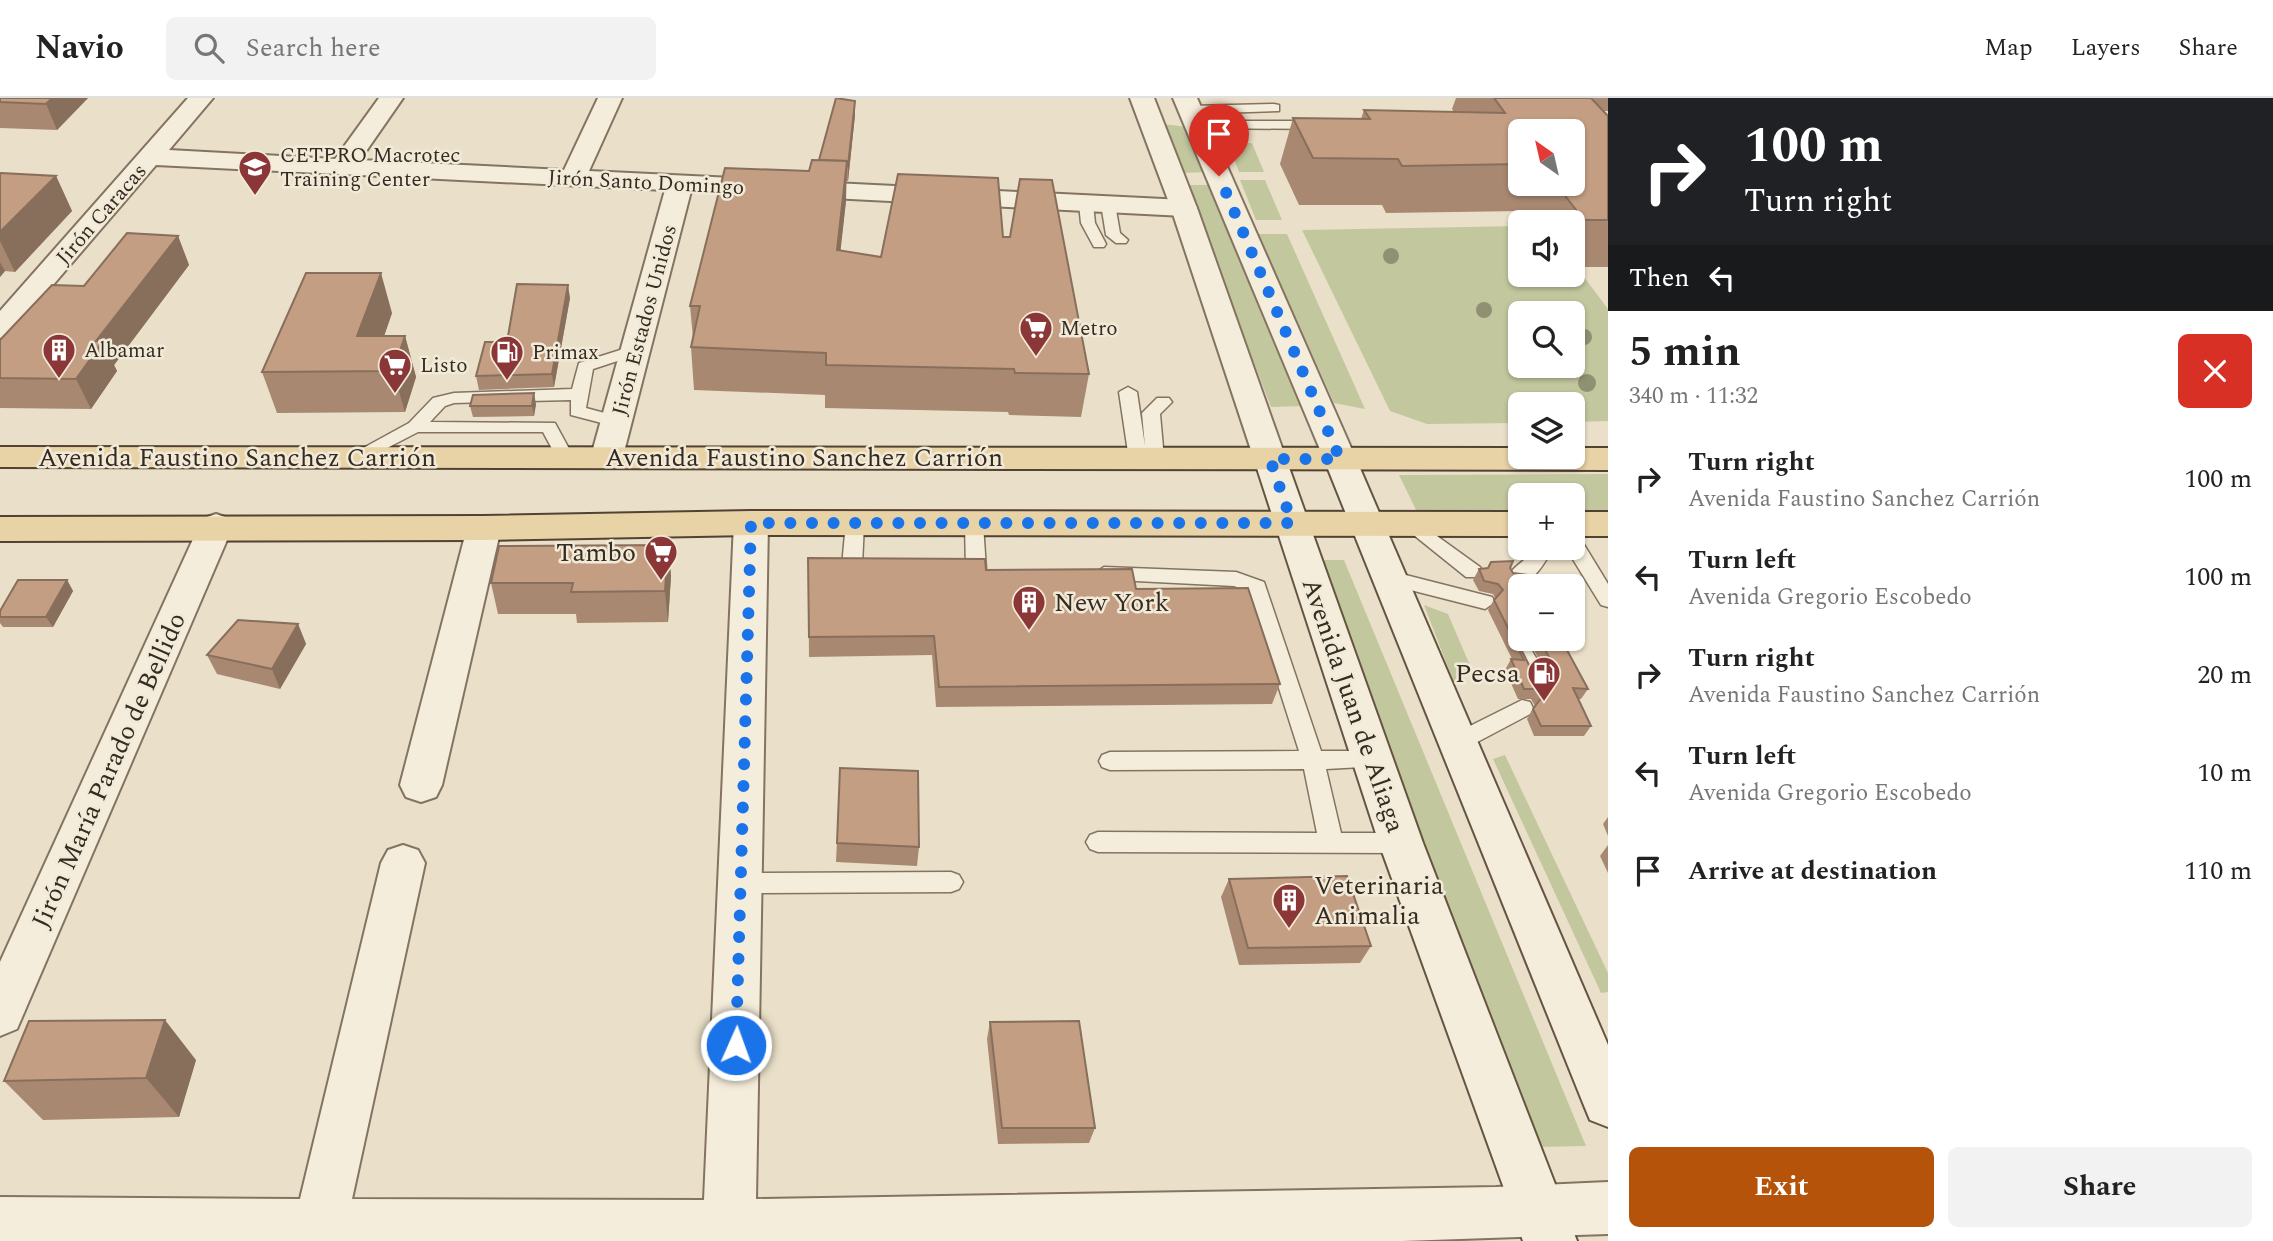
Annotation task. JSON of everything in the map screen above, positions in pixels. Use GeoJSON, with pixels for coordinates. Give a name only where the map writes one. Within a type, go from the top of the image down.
{"type":"FeatureCollection","features":[{"type":"Feature","properties":{"kind":"main road","name":"Avenida Faustino Sanchez Carrión"},"geometry":{"type":"LineString","coordinates":[[0,457],[1608,459]]}},
{"type":"Feature","properties":{"kind":"main road"},"geometry":{"type":"LineString","coordinates":[[0,528],[484,528],[751,523],[1508,524]]}},
{"type":"Feature","properties":{"kind":"main road"},"geometry":{"type":"LineString","coordinates":[[1585,524],[1608,524]]}},
{"type":"Feature","properties":{"kind":"street","name":"Jirón Caracas"},"geometry":{"type":"LineString","coordinates":[[0,329],[12,301],[150,157],[201,98]]}},
{"type":"Feature","properties":{"kind":"street"},"geometry":{"type":"LineString","coordinates":[[342,167],[391,98]]}},
{"type":"Feature","properties":{"kind":"street"},"geometry":{"type":"LineString","coordinates":[[573,178],[610,98]]}},
{"type":"Feature","properties":{"kind":"street"},"geometry":{"type":"LineString","coordinates":[[1144,104],[1165,121],[1191,111],[1367,523],[1608,1103]]}},
{"type":"Feature","properties":{"kind":"street","name":"Avenida Juan de Aliaga"},"geometry":{"type":"LineString","coordinates":[[1144,104],[1184,208],[1401,843],[1544,1226]]}},
{"type":"Feature","properties":{"kind":"street","name":"Jirón Santo Domingo"},"geometry":{"type":"LineString","coordinates":[[150,157],[1184,208]]}},
{"type":"Feature","properties":{"kind":"street","name":"Jirón Estados Unidos"},"geometry":{"type":"LineString","coordinates":[[607,457],[680,184]]}},
{"type":"Feature","properties":{"kind":"street"},"geometry":{"type":"LineString","coordinates":[[729,1233],[751,523]]}},
{"type":"Feature","properties":{"kind":"street","name":"Jirón María Parado de Bellido"},"geometry":{"type":"LineString","coordinates":[[0,1014],[216,526]]}},
{"type":"Feature","properties":{"kind":"street"},"geometry":{"type":"LineString","coordinates":[[421,785],[484,528]]}},
{"type":"Feature","properties":{"kind":"street"},"geometry":{"type":"LineString","coordinates":[[320,1224],[403,863]]}},
{"type":"Feature","properties":{"kind":"street"},"geometry":{"type":"LineString","coordinates":[[0,1224],[320,1224],[729,1233],[1544,1226],[1608,1208]]}},
{"type":"Feature","properties":{"kind":"lane"},"geometry":{"type":"LineString","coordinates":[[1191,111],[1274,108]]}},
{"type":"Feature","properties":{"kind":"lane"},"geometry":{"type":"LineString","coordinates":[[1191,111],[1337,125]]}},
{"type":"Feature","properties":{"kind":"lane"},"geometry":{"type":"LineString","coordinates":[[1097,204],[1113,234],[1121,240]]}},
{"type":"Feature","properties":{"kind":"lane"},"geometry":{"type":"LineString","coordinates":[[1097,204],[1088,223],[1100,244]]}},
{"type":"Feature","properties":{"kind":"lane"},"geometry":{"type":"LineString","coordinates":[[415,427],[549,427],[580,402],[587,365],[636,349]]}},
{"type":"Feature","properties":{"kind":"lane"},"geometry":{"type":"LineString","coordinates":[[1128,392],[1146,458]]}},
{"type":"Feature","properties":{"kind":"lane"},"geometry":{"type":"LineString","coordinates":[[354,458],[415,427],[439,402],[454,398],[580,402],[617,422]]}},
{"type":"Feature","properties":{"kind":"lane"},"geometry":{"type":"LineString","coordinates":[[1146,458],[1151,414],[1163,401]]}},
{"type":"Feature","properties":{"kind":"lane"},"geometry":{"type":"LineString","coordinates":[[549,427],[564,456]]}},
{"type":"Feature","properties":{"kind":"lane"},"geometry":{"type":"LineString","coordinates":[[828,565],[859,566],[855,523]]}},
{"type":"Feature","properties":{"kind":"lane"},"geometry":{"type":"LineString","coordinates":[[975,523],[976,570]]}},
{"type":"Feature","properties":{"kind":"lane"},"geometry":{"type":"LineString","coordinates":[[1412,524],[1473,572]]}},
{"type":"Feature","properties":{"kind":"lane"},"geometry":{"type":"LineString","coordinates":[[1522,574],[1536,560]]}},
{"type":"Feature","properties":{"kind":"lane"},"geometry":{"type":"LineString","coordinates":[[1583,560],[1608,600]]}},
{"type":"Feature","properties":{"kind":"lane"},"geometry":{"type":"LineString","coordinates":[[1086,574],[1236,579],[1257,587],[1313,760],[1331,843]]}},
{"type":"Feature","properties":{"kind":"lane"},"geometry":{"type":"LineString","coordinates":[[1390,578],[1485,602]]}},
{"type":"Feature","properties":{"kind":"lane"},"geometry":{"type":"LineString","coordinates":[[1458,742],[1522,708]]}},
{"type":"Feature","properties":{"kind":"lane"},"geometry":{"type":"LineString","coordinates":[[1110,761],[1373,760]]}},
{"type":"Feature","properties":{"kind":"lane"},"geometry":{"type":"LineString","coordinates":[[1098,842],[1401,843]]}},
{"type":"Feature","properties":{"kind":"lane"},"geometry":{"type":"LineString","coordinates":[[741,883],[951,882]]}},
{"type":"Feature","properties":{"kind":"green space"},"geometry":{"type":"Polygon","coordinates":[[[1164,124],[1187,127],[1211,172],[1182,173],[1164,124]]]}},
{"type":"Feature","properties":{"kind":"green space"},"geometry":{"type":"Polygon","coordinates":[[[1228,143],[1252,143],[1264,172],[1239,172],[1228,143]]]}},
{"type":"Feature","properties":{"kind":"green space"},"geometry":{"type":"Polygon","coordinates":[[[1240,180],[1265,180],[1282,220],[1256,220],[1240,180]]]}},
{"type":"Feature","properties":{"kind":"green space"},"geometry":{"type":"Polygon","coordinates":[[[1185,185],[1213,185],[1305,406],[1271,407],[1185,185]]]}},
{"type":"Feature","properties":{"kind":"green space"},"geometry":{"type":"Polygon","coordinates":[[[1508,226],[1508,287],[1585,287],[1585,278],[1608,309],[1608,421],[1585,422],[1585,392],[1508,392],[1508,423],[1427,424],[1390,411],[1302,230],[1508,226]]]}},
{"type":"Feature","properties":{"kind":"green space"},"geometry":{"type":"Polygon","coordinates":[[[1258,234],[1287,234],[1365,409],[1334,403],[1258,234]]]}},
{"type":"Feature","properties":{"kind":"green space"},"geometry":{"type":"Polygon","coordinates":[[[1608,474],[1608,513],[1585,513],[1585,483],[1508,483],[1508,513],[1418,514],[1399,475],[1608,474]]]}},
{"type":"Feature","properties":{"kind":"green space"},"geometry":{"type":"Polygon","coordinates":[[[1312,560],[1344,560],[1586,1146],[1536,1147],[1312,560]]]}},
{"type":"Feature","properties":{"kind":"green space"},"geometry":{"type":"Polygon","coordinates":[[[1424,605],[1448,614],[1472,670],[1454,683],[1424,605]]]}},
{"type":"Feature","properties":{"kind":"green space"},"geometry":{"type":"Polygon","coordinates":[[[1505,755],[1608,973],[1608,992],[1601,993],[1493,759],[1505,755]]]}},
{"type":"Feature","properties":{"kind":"building"},"geometry":{"type":"Polygon","coordinates":[[[0,98],[52,98],[46,104],[0,102],[0,98]]]}},
{"type":"Feature","properties":{"kind":"building"},"geometry":{"type":"Polygon","coordinates":[[[836,98],[855,101],[848,166],[847,161],[819,160],[836,98]]]}},
{"type":"Feature","properties":{"kind":"building"},"geometry":{"type":"Polygon","coordinates":[[[1494,98],[1591,98],[1608,116],[1608,220],[1585,220],[1585,210],[1576,210],[1565,196],[1586,196],[1586,119],[1508,119],[1508,164],[1402,166],[1398,159],[1313,158],[1293,118],[1370,119],[1364,110],[1505,113],[1494,98]]]}},
{"type":"Feature","properties":{"kind":"building"},"geometry":{"type":"Polygon","coordinates":[[[812,160],[847,161],[837,250],[881,257],[898,174],[998,178],[1003,237],[1010,237],[1020,179],[1052,180],[1089,374],[1015,373],[1014,369],[826,365],[826,353],[691,347],[700,306],[690,306],[725,168],[809,171],[812,160]]]}},
{"type":"Feature","properties":{"kind":"building"},"geometry":{"type":"Polygon","coordinates":[[[0,174],[56,176],[0,232],[0,174]]]}},
{"type":"Feature","properties":{"kind":"building"},"geometry":{"type":"Polygon","coordinates":[[[127,233],[178,236],[96,341],[103,341],[76,379],[0,378],[0,340],[52,285],[84,286],[127,233]]]}},
{"type":"Feature","properties":{"kind":"building"},"geometry":{"type":"Polygon","coordinates":[[[306,273],[381,273],[357,336],[405,336],[393,371],[262,372],[306,273]]]}},
{"type":"Feature","properties":{"kind":"building"},"geometry":{"type":"Polygon","coordinates":[[[517,284],[568,285],[552,374],[476,376],[485,342],[507,342],[517,284]]]}},
{"type":"Feature","properties":{"kind":"building"},"geometry":{"type":"Polygon","coordinates":[[[534,393],[532,406],[470,406],[473,395],[534,393]]]}},
{"type":"Feature","properties":{"kind":"building"},"geometry":{"type":"Polygon","coordinates":[[[668,545],[665,591],[571,592],[573,583],[491,583],[499,546],[668,545]]]}},
{"type":"Feature","properties":{"kind":"building","name":"New York"},"geometry":{"type":"Polygon","coordinates":[[[808,558],[985,559],[986,570],[1132,569],[1136,589],[1248,588],[1280,684],[939,687],[934,636],[809,637],[808,558]]]}},
{"type":"Feature","properties":{"kind":"building"},"geometry":{"type":"Polygon","coordinates":[[[1513,561],[1510,568],[1513,573],[1520,574],[1508,574],[1508,628],[1494,600],[1503,590],[1498,584],[1484,581],[1479,569],[1488,568],[1491,562],[1513,561]]]}},
{"type":"Feature","properties":{"kind":"building"},"geometry":{"type":"Polygon","coordinates":[[[18,580],[67,580],[46,617],[0,617],[0,611],[18,580]]]}},
{"type":"Feature","properties":{"kind":"building"},"geometry":{"type":"Polygon","coordinates":[[[238,620],[298,624],[272,669],[207,655],[238,620]]]}},
{"type":"Feature","properties":{"kind":"building"},"geometry":{"type":"Polygon","coordinates":[[[1520,651],[1522,651],[1531,669],[1545,669],[1551,661],[1546,651],[1567,651],[1588,689],[1573,688],[1591,726],[1541,726],[1533,709],[1542,697],[1537,689],[1524,689],[1511,659],[1524,660],[1520,651]]]}},
{"type":"Feature","properties":{"kind":"building"},"geometry":{"type":"Polygon","coordinates":[[[840,768],[918,771],[919,847],[837,843],[840,768]]]}},
{"type":"Feature","properties":{"kind":"building","name":"Veterinaria Animalia"},"geometry":{"type":"Polygon","coordinates":[[[1347,876],[1371,946],[1248,948],[1229,879],[1347,876]]]}},
{"type":"Feature","properties":{"kind":"building"},"geometry":{"type":"Polygon","coordinates":[[[165,1020],[146,1078],[4,1081],[29,1021],[165,1020]]]}},
{"type":"Feature","properties":{"kind":"building"},"geometry":{"type":"Polygon","coordinates":[[[1079,1021],[1095,1128],[1002,1128],[990,1022],[1079,1021]]]}},
{"type":"Feature","properties":{"kind":"place","name":"CETPRO Macrotec Training Center"},"geometry":{"type":"Point","coordinates":[255,197]}},
{"type":"Feature","properties":{"kind":"place","name":"Metro"},"geometry":{"type":"Point","coordinates":[1036,358]}},
{"type":"Feature","properties":{"kind":"place","name":"Albamar"},"geometry":{"type":"Point","coordinates":[59,380]}},
{"type":"Feature","properties":{"kind":"place","name":"Primax"},"geometry":{"type":"Point","coordinates":[507,382]}},
{"type":"Feature","properties":{"kind":"place","name":"Listo"},"geometry":{"type":"Point","coordinates":[395,395]}},
{"type":"Feature","properties":{"kind":"place","name":"Tambo"},"geometry":{"type":"Point","coordinates":[661,582]}},
{"type":"Feature","properties":{"kind":"place","name":"New York"},"geometry":{"type":"Point","coordinates":[1029,632]}},
{"type":"Feature","properties":{"kind":"place","name":"Pecsa"},"geometry":{"type":"Point","coordinates":[1544,703]}},
{"type":"Feature","properties":{"kind":"place","name":"Veterinaria Animalia"},"geometry":{"type":"Point","coordinates":[1289,930]}},
{"type":"Feature","properties":{"kind":"route"},"geometry":{"type":"LineString","coordinates":[[736,1045],[751,523],[1292,523],[1270,459],[1340,459],[1219,176]]}}]}
